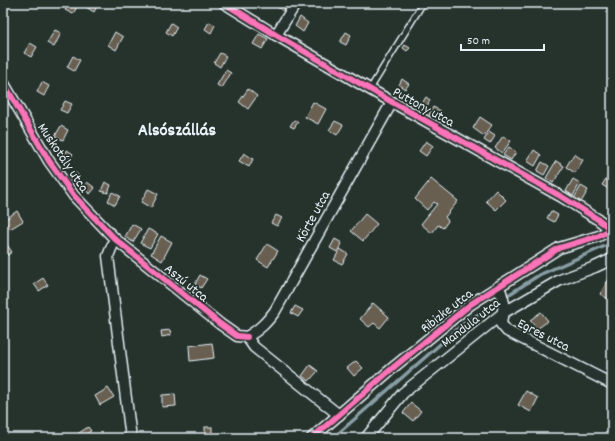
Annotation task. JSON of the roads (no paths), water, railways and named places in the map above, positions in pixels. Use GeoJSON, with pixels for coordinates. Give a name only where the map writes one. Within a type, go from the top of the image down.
{"type":"FeatureCollection","features":[{"type":"Feature","properties":{"kind":"street","name":"Puttony utca"},"geometry":{"type":"LineString","coordinates":[[224,3],[392,102],[562,197],[611,229]]}},
{"type":"Feature","properties":{"kind":"street"},"geometry":{"type":"LineString","coordinates":[[276,34],[296,3]]}},
{"type":"Feature","properties":{"kind":"street","name":"Muskotály utca"},"geometry":{"type":"LineString","coordinates":[[3,82],[49,161],[74,196],[115,239]]}},
{"type":"Feature","properties":{"kind":"street","name":"Körte utca"},"geometry":{"type":"LineString","coordinates":[[247,337],[266,323],[275,311],[392,102]]}},
{"type":"Feature","properties":{"kind":"street","name":"Ribizke utca"},"geometry":{"type":"LineString","coordinates":[[312,438],[395,366],[471,304],[501,300],[559,248],[599,236],[611,229]]}},
{"type":"Feature","properties":{"kind":"street"},"geometry":{"type":"LineString","coordinates":[[115,239],[108,256],[131,438]]}},
{"type":"Feature","properties":{"kind":"street","name":"Aszú utca"},"geometry":{"type":"LineString","coordinates":[[115,239],[220,324],[237,336],[247,337],[254,347],[339,416]]}},
{"type":"Feature","properties":{"kind":"street","name":"Mandula utca"},"geometry":{"type":"LineString","coordinates":[[366,438],[403,393],[501,300],[560,280],[612,259]]}},
{"type":"Feature","properties":{"kind":"street","name":"Egres utca"},"geometry":{"type":"LineString","coordinates":[[501,300],[501,324],[507,331],[612,384]]}},
{"type":"Feature","properties":{"kind":"lane"},"geometry":{"type":"LineString","coordinates":[[370,89],[423,3]]}},
{"type":"Feature","properties":{"kind":"waterway"},"geometry":{"type":"LineString","coordinates":[[333,438],[462,325],[539,275],[612,243]]}},
{"type":"Feature","properties":{"kind":"district","name":"Alsószállás"},"geometry":{"type":"Point","coordinates":[177,129]}}]}
